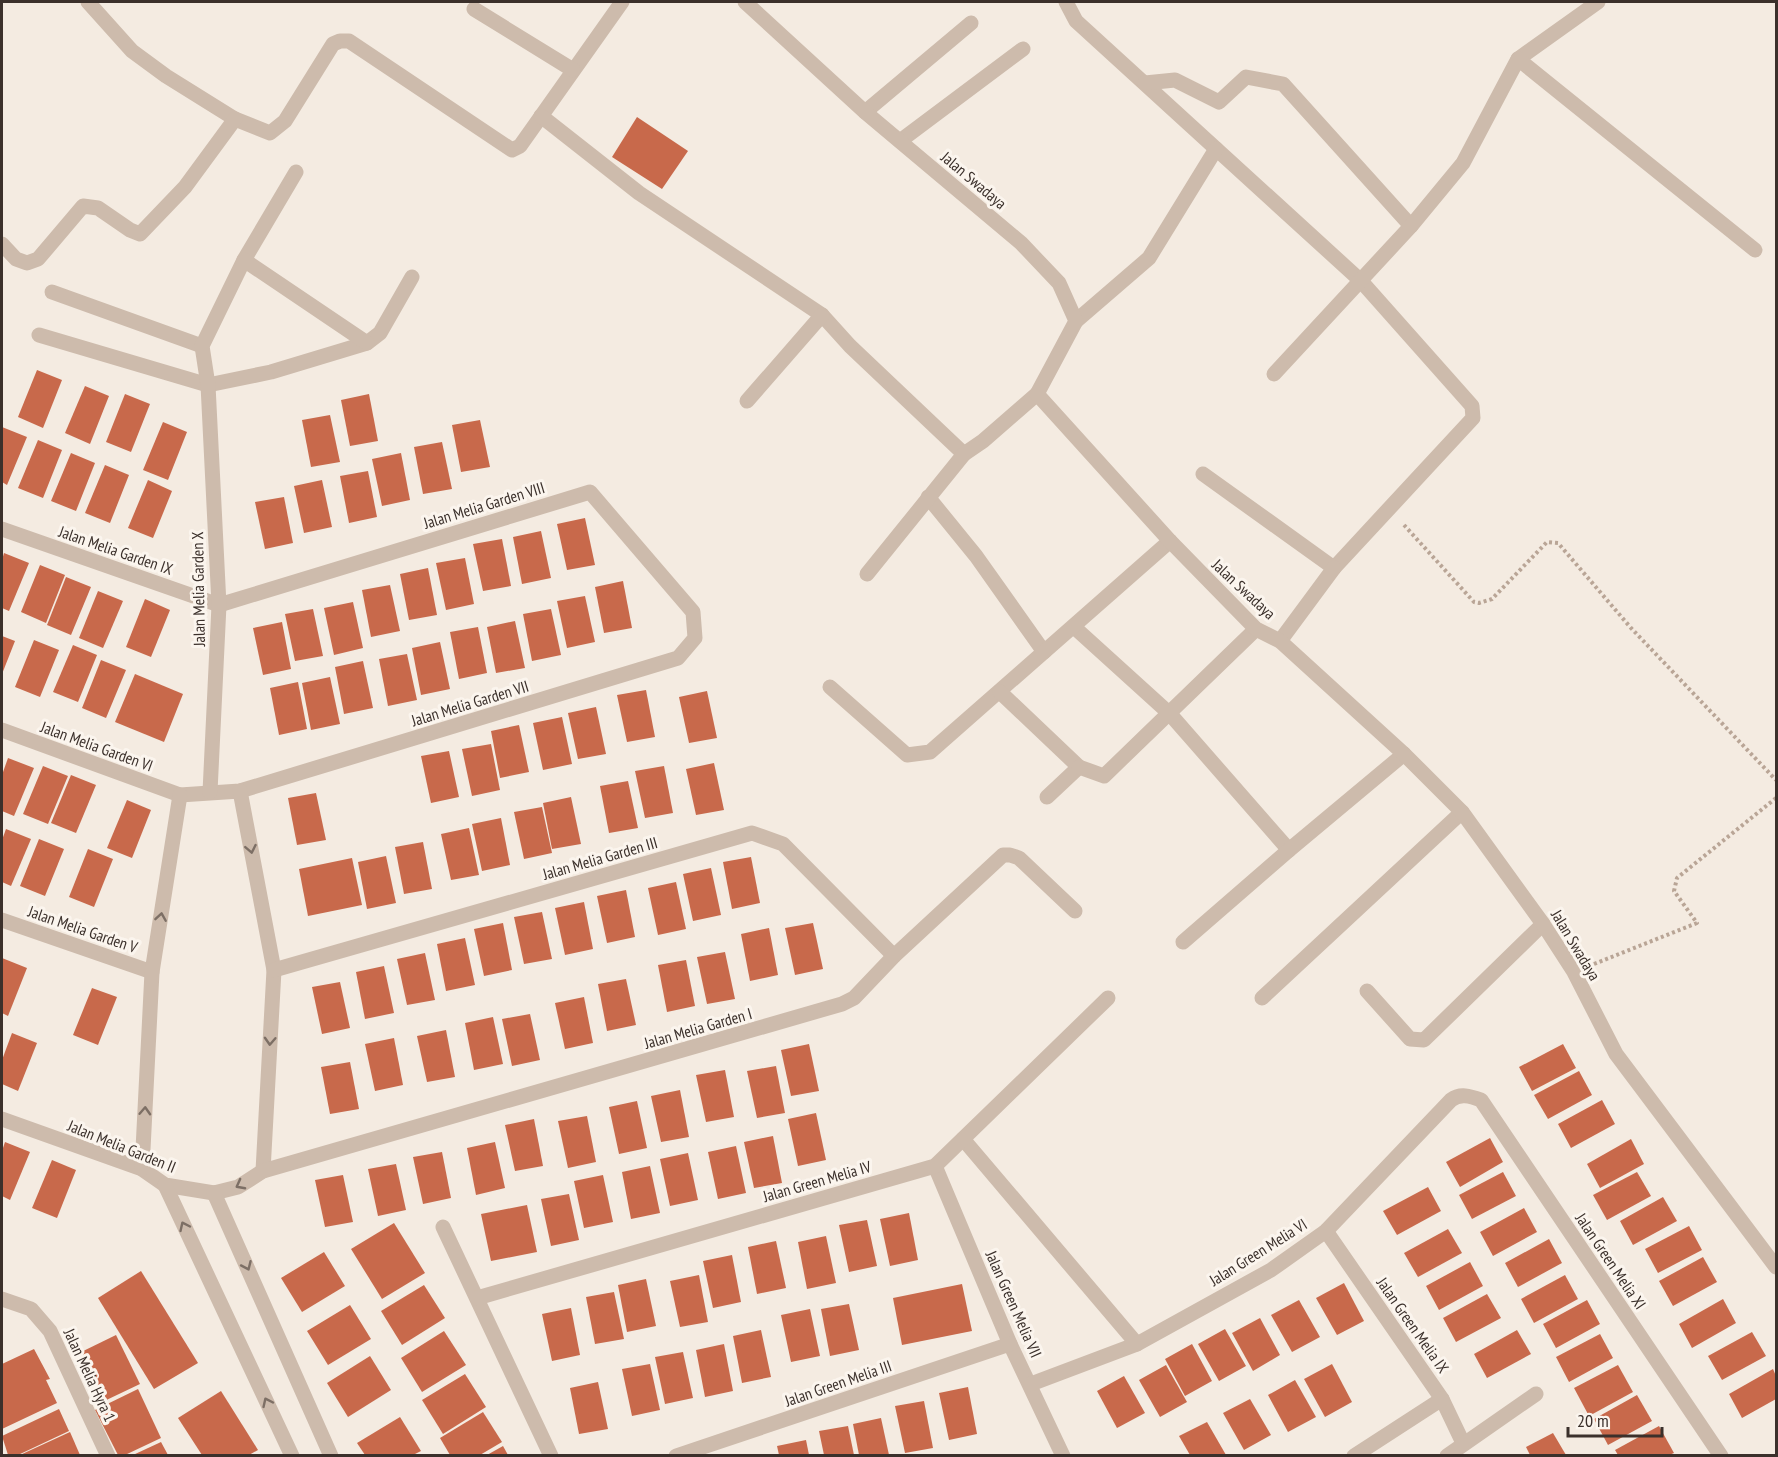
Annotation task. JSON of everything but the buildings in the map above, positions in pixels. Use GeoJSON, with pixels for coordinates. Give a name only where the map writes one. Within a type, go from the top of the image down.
{"type":"FeatureCollection","features":[{"type":"Feature","properties":{"kind":"street"},"geometry":{"type":"LineString","coordinates":[[88,2],[132,51],[166,76],[235,119],[270,133],[285,121],[333,44],[349,41],[512,150],[520,146],[622,2]]}},
{"type":"Feature","properties":{"kind":"street","name":"Jalan Swadaya"},"geometry":{"type":"LineString","coordinates":[[745,2],[865,112],[1021,243],[1059,283],[1076,321]]}},
{"type":"Feature","properties":{"kind":"street"},"geometry":{"type":"LineString","coordinates":[[1066,2],[1076,21],[1361,281],[1472,406],[1473,418],[1334,568],[1280,641]]}},
{"type":"Feature","properties":{"kind":"street"},"geometry":{"type":"LineString","coordinates":[[1274,374],[1411,226],[1463,163],[1518,59],[1598,2]]}},
{"type":"Feature","properties":{"kind":"street"},"geometry":{"type":"LineString","coordinates":[[474,9],[573,70]]}},
{"type":"Feature","properties":{"kind":"street"},"geometry":{"type":"LineString","coordinates":[[865,112],[971,23]]}},
{"type":"Feature","properties":{"kind":"street"},"geometry":{"type":"LineString","coordinates":[[900,141],[1023,49]]}},
{"type":"Feature","properties":{"kind":"street"},"geometry":{"type":"LineString","coordinates":[[1518,59],[1755,250]]}},
{"type":"Feature","properties":{"kind":"street"},"geometry":{"type":"LineString","coordinates":[[1145,83],[1175,80],[1219,102],[1246,77],[1283,84],[1411,226]]}},
{"type":"Feature","properties":{"kind":"street"},"geometry":{"type":"LineString","coordinates":[[541,116],[639,193],[822,315],[850,346],[964,454]]}},
{"type":"Feature","properties":{"kind":"street"},"geometry":{"type":"LineString","coordinates":[[2,244],[16,259],[27,264],[38,259],[83,206],[98,208],[130,230],[140,234],[185,186],[235,119]]}},
{"type":"Feature","properties":{"kind":"street"},"geometry":{"type":"LineString","coordinates":[[867,574],[964,454],[983,441],[1037,394],[1076,321],[1149,258],[1216,148]]}},
{"type":"Feature","properties":{"kind":"street"},"geometry":{"type":"LineString","coordinates":[[52,292],[202,346],[244,260],[296,172]]}},
{"type":"Feature","properties":{"kind":"street"},"geometry":{"type":"LineString","coordinates":[[244,260],[367,343]]}},
{"type":"Feature","properties":{"kind":"street"},"geometry":{"type":"LineString","coordinates":[[39,335],[208,385],[271,372],[367,343],[380,333],[412,277]]}},
{"type":"Feature","properties":{"kind":"street"},"geometry":{"type":"LineString","coordinates":[[747,401],[822,315]]}},
{"type":"Feature","properties":{"kind":"street","name":"Jalan Melia Garden X"},"geometry":{"type":"LineString","coordinates":[[202,346],[208,385],[219,606],[210,792]]}},
{"type":"Feature","properties":{"kind":"street","name":"Jalan Swadaya"},"geometry":{"type":"LineString","coordinates":[[1037,394],[1170,541],[1256,629],[1280,641],[1404,754],[1462,812],[1544,924],[1574,972],[1616,1054],[1776,1267]]}},
{"type":"Feature","properties":{"kind":"street"},"geometry":{"type":"LineString","coordinates":[[1203,474],[1334,568]]}},
{"type":"Feature","properties":{"kind":"street","name":"Jalan Melia Garden VIII"},"geometry":{"type":"LineString","coordinates":[[219,606],[590,492],[693,612],[694,631]]}},
{"type":"Feature","properties":{"kind":"street"},"geometry":{"type":"LineString","coordinates":[[928,496],[976,556],[1044,652]]}},
{"type":"Feature","properties":{"kind":"street","name":"Jalan Melia Garden IX"},"geometry":{"type":"LineString","coordinates":[[2,529],[219,606]]}},
{"type":"Feature","properties":{"kind":"street"},"geometry":{"type":"LineString","coordinates":[[830,687],[907,755],[930,752],[1170,541]]}},
{"type":"Feature","properties":{"kind":"street"},"geometry":{"type":"LineString","coordinates":[[1074,627],[1170,714],[1289,850]]}},
{"type":"Feature","properties":{"kind":"street"},"geometry":{"type":"LineString","coordinates":[[1000,692],[1079,767],[1104,776],[1256,629]]}},
{"type":"Feature","properties":{"kind":"street","name":"Jalan Melia Garden VII"},"geometry":{"type":"LineString","coordinates":[[180,795],[240,791],[678,658],[695,638],[694,631]]}},
{"type":"Feature","properties":{"kind":"street","name":"Jalan Melia Garden VI"},"geometry":{"type":"LineString","coordinates":[[2,730],[180,795]]}},
{"type":"Feature","properties":{"kind":"street"},"geometry":{"type":"LineString","coordinates":[[1183,942],[1404,754]]}},
{"type":"Feature","properties":{"kind":"street"},"geometry":{"type":"LineString","coordinates":[[1047,797],[1079,767]]}},
{"type":"Feature","properties":{"kind":"street"},"geometry":{"type":"LineString","coordinates":[[240,791],[274,970],[263,1171]]}},
{"type":"Feature","properties":{"kind":"street"},"geometry":{"type":"LineString","coordinates":[[142,1169],[152,972],[180,795]]}},
{"type":"Feature","properties":{"kind":"street"},"geometry":{"type":"LineString","coordinates":[[1262,998],[1462,812]]}},
{"type":"Feature","properties":{"kind":"street","name":"Jalan Melia Garden III"},"geometry":{"type":"LineString","coordinates":[[274,970],[752,833],[783,844],[894,956]]}},
{"type":"Feature","properties":{"kind":"street","name":"Jalan Melia Garden I"},"geometry":{"type":"LineString","coordinates":[[263,1171],[842,1004],[854,998],[894,956],[1003,855],[1019,858],[1075,911]]}},
{"type":"Feature","properties":{"kind":"street","name":"Jalan Melia Garden V"},"geometry":{"type":"LineString","coordinates":[[2,921],[152,972]]}},
{"type":"Feature","properties":{"kind":"street"},"geometry":{"type":"LineString","coordinates":[[1367,991],[1410,1040],[1424,1040],[1544,924]]}},
{"type":"Feature","properties":{"kind":"street","name":"Jalan Green Melia IV"},"geometry":{"type":"LineString","coordinates":[[477,1298],[935,1166],[1108,998]]}},
{"type":"Feature","properties":{"kind":"street","name":"Jalan Green Melia VI"},"geometry":{"type":"LineString","coordinates":[[1031,1384],[1137,1344],[1271,1270],[1326,1231],[1450,1100],[1465,1096]]}},
{"type":"Feature","properties":{"kind":"street","name":"Jalan Green Melia XI"},"geometry":{"type":"LineString","coordinates":[[1465,1096],[1481,1100],[1721,1455]]}},
{"type":"Feature","properties":{"kind":"street","name":"Jalan Melia Garden II"},"geometry":{"type":"LineString","coordinates":[[2,1119],[142,1169],[165,1185],[214,1193],[238,1187],[263,1171]]}},
{"type":"Feature","properties":{"kind":"street"},"geometry":{"type":"LineString","coordinates":[[963,1138],[1137,1344]]}},
{"type":"Feature","properties":{"kind":"street","name":"Jalan Green Melia VII"},"geometry":{"type":"LineString","coordinates":[[935,1166],[1010,1344],[1063,1455]]}},
{"type":"Feature","properties":{"kind":"street"},"geometry":{"type":"LineString","coordinates":[[165,1185],[291,1455]]}},
{"type":"Feature","properties":{"kind":"street"},"geometry":{"type":"LineString","coordinates":[[214,1193],[331,1455]]}},
{"type":"Feature","properties":{"kind":"street"},"geometry":{"type":"LineString","coordinates":[[443,1227],[551,1455]]}},
{"type":"Feature","properties":{"kind":"street","name":"Jalan Green Melia IX"},"geometry":{"type":"LineString","coordinates":[[1326,1231],[1442,1399],[1463,1443]]}},
{"type":"Feature","properties":{"kind":"street","name":"Jalan Melia Hyra 1"},"geometry":{"type":"LineString","coordinates":[[2,1299],[31,1309],[50,1331],[108,1455]]}},
{"type":"Feature","properties":{"kind":"street","name":"Jalan Green Melia III"},"geometry":{"type":"LineString","coordinates":[[676,1455],[718,1449],[1010,1344]]}},
{"type":"Feature","properties":{"kind":"street"},"geometry":{"type":"LineString","coordinates":[[1447,1455],[1536,1394]]}},
{"type":"Feature","properties":{"kind":"street"},"geometry":{"type":"LineString","coordinates":[[1354,1455],[1442,1399]]}},
{"type":"Feature","properties":{"kind":"path"},"geometry":{"type":"LineString","coordinates":[[1389,509],[1474,602],[1479,603],[1492,599],[1547,542],[1558,543],[1631,628],[1776,780]]}},
{"type":"Feature","properties":{"kind":"path"},"geometry":{"type":"LineString","coordinates":[[1574,972],[1697,923],[1674,891],[1677,878],[1776,798]]}}]}
